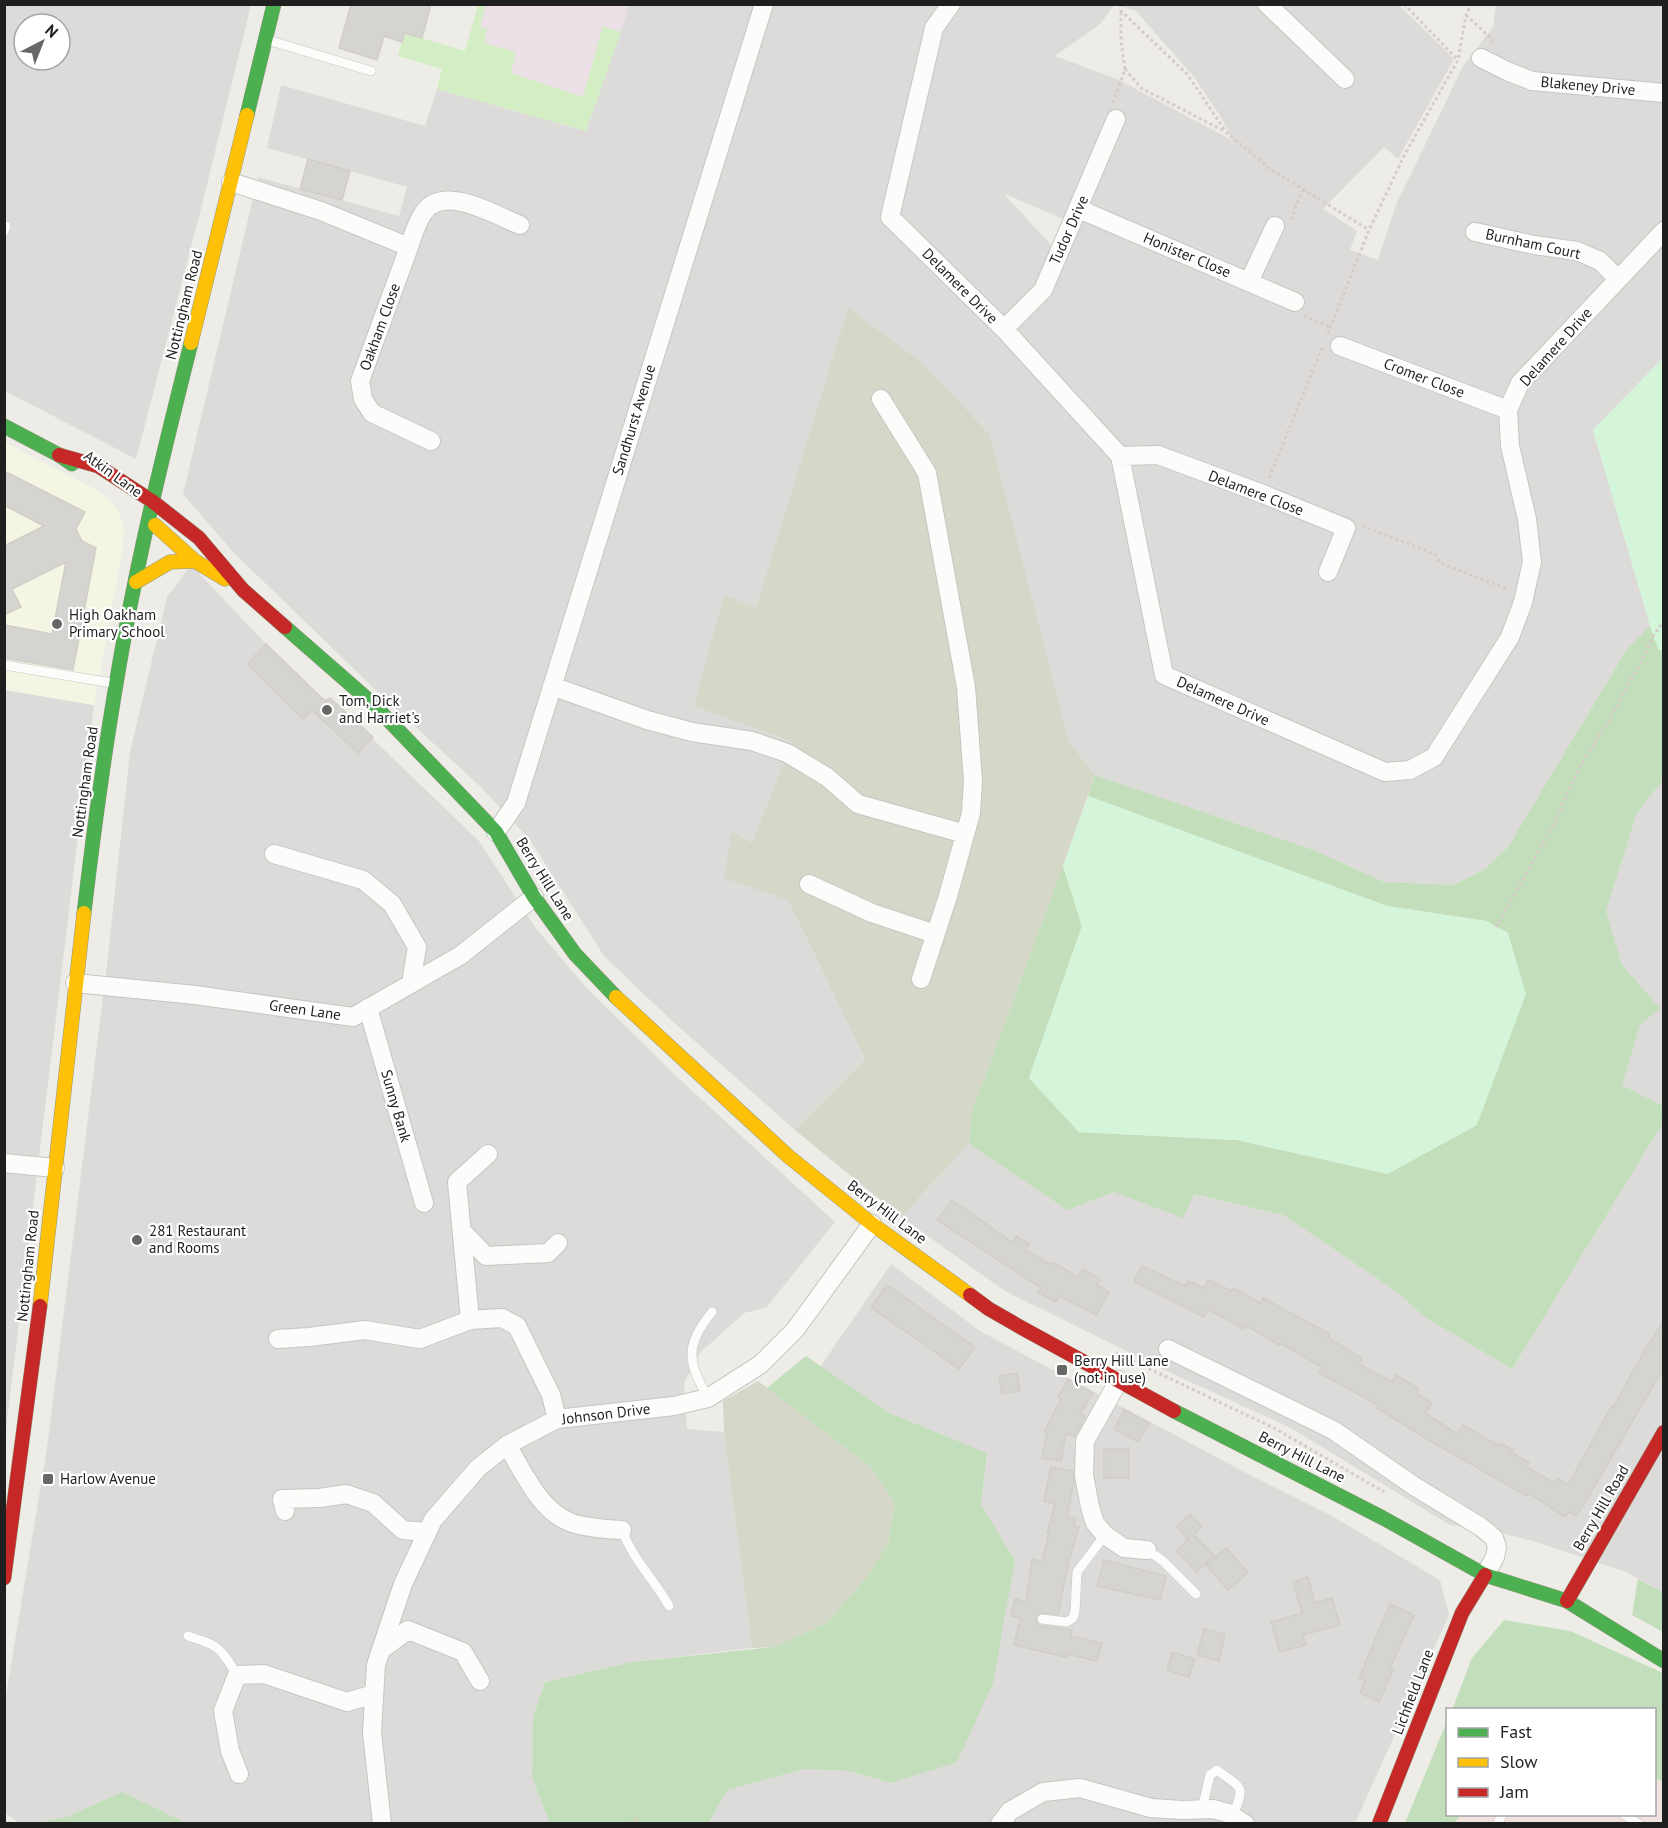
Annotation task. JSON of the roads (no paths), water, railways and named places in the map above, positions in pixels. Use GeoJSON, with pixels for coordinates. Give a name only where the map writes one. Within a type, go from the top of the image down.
{"type":"FeatureCollection","features":[{"type":"Feature","properties":{"kind":"main road","name":"Nottingham Road"},"geometry":{"type":"LineString","coordinates":[[4,1578],[11,1487],[35,1356],[75,983],[100,783],[125,632],[136,582],[144,516],[152,501],[274,4]]}},
{"type":"Feature","properties":{"kind":"main road","name":"Atkin Lane"},"geometry":{"type":"LineString","coordinates":[[4,426],[59,455],[93,480]]}},
{"type":"Feature","properties":{"kind":"main road","name":"Atkin Lane"},"geometry":{"type":"LineString","coordinates":[[59,455],[98,466],[152,501]]}},
{"type":"Feature","properties":{"kind":"main road","name":"Berry Hill Lane"},"geometry":{"type":"LineString","coordinates":[[152,501],[205,544],[243,590],[373,704],[496,832],[534,897],[574,954],[625,1006],[788,1156],[872,1224],[989,1309],[1172,1410],[1383,1518],[1485,1575],[1567,1601],[1664,1661]]}},
{"type":"Feature","properties":{"kind":"main road","name":"Berry Hill Lane"},"geometry":{"type":"LineString","coordinates":[[144,516],[195,561],[243,590]]}},
{"type":"Feature","properties":{"kind":"main road"},"geometry":{"type":"LineString","coordinates":[[136,582],[170,562],[195,561]]}},
{"type":"Feature","properties":{"kind":"main road","name":"Berry Hill Road"},"geometry":{"type":"LineString","coordinates":[[1567,1601],[1664,1432]]}},
{"type":"Feature","properties":{"kind":"main road","name":"Lichfield Lane"},"geometry":{"type":"LineString","coordinates":[[1379,1824],[1462,1613],[1485,1575]]}},
{"type":"Feature","properties":{"kind":"street","name":"Sandhurst Avenue"},"geometry":{"type":"LineString","coordinates":[[496,832],[516,803],[764,4]]}},
{"type":"Feature","properties":{"kind":"street","name":"Delamere Drive"},"geometry":{"type":"LineString","coordinates":[[951,4],[934,28],[890,217],[1004,329],[1120,456],[1164,675],[1385,772],[1410,770],[1434,757],[1510,637],[1524,596],[1532,562],[1527,519],[1510,446],[1508,410],[1520,383],[1664,231]]}},
{"type":"Feature","properties":{"kind":"street"},"geometry":{"type":"LineString","coordinates":[[1267,4],[1345,79]]}},
{"type":"Feature","properties":{"kind":"street","name":"Blakeney Drive"},"geometry":{"type":"LineString","coordinates":[[1481,58],[1532,81],[1664,93]]}},
{"type":"Feature","properties":{"kind":"street","name":"Tudor Drive"},"geometry":{"type":"LineString","coordinates":[[1004,329],[1043,290],[1116,119]]}},
{"type":"Feature","properties":{"kind":"street"},"geometry":{"type":"LineString","coordinates":[[231,182],[321,211],[409,247]]}},
{"type":"Feature","properties":{"kind":"street","name":"Oakham Close"},"geometry":{"type":"LineString","coordinates":[[431,441],[372,413],[363,399],[360,381],[409,247],[424,211],[438,201],[457,199],[520,225]]}},
{"type":"Feature","properties":{"kind":"street","name":"Honister Close"},"geometry":{"type":"LineString","coordinates":[[1079,209],[1295,302]]}},
{"type":"Feature","properties":{"kind":"street"},"geometry":{"type":"LineString","coordinates":[[1250,282],[1275,226]]}},
{"type":"Feature","properties":{"kind":"street","name":"Burnham Court"},"geometry":{"type":"LineString","coordinates":[[1475,232],[1534,245],[1578,251],[1600,261],[1618,279]]}},
{"type":"Feature","properties":{"kind":"street","name":"Cromer Close"},"geometry":{"type":"LineString","coordinates":[[1340,346],[1508,410]]}},
{"type":"Feature","properties":{"kind":"street"},"geometry":{"type":"LineString","coordinates":[[881,399],[927,473],[966,687],[973,781],[971,813],[921,979]]}},
{"type":"Feature","properties":{"kind":"street","name":"Delamere Close"},"geometry":{"type":"LineString","coordinates":[[1120,456],[1158,455],[1346,528],[1328,572]]}},
{"type":"Feature","properties":{"kind":"street"},"geometry":{"type":"LineString","coordinates":[[552,686],[647,720],[692,732],[752,741],[788,753],[827,777],[858,804],[964,834]]}},
{"type":"Feature","properties":{"kind":"street"},"geometry":{"type":"LineString","coordinates":[[274,854],[363,880],[392,904],[417,947],[411,983]]}},
{"type":"Feature","properties":{"kind":"street"},"geometry":{"type":"LineString","coordinates":[[809,884],[872,913],[935,934]]}},
{"type":"Feature","properties":{"kind":"street","name":"Green Lane"},"geometry":{"type":"LineString","coordinates":[[75,983],[195,994],[353,1017],[461,955],[534,897]]}},
{"type":"Feature","properties":{"kind":"street","name":"Sunny Bank"},"geometry":{"type":"LineString","coordinates":[[368,1008],[424,1203]]}},
{"type":"Feature","properties":{"kind":"street"},"geometry":{"type":"LineString","coordinates":[[470,1320],[457,1182],[488,1154]]}},
{"type":"Feature","properties":{"kind":"street"},"geometry":{"type":"LineString","coordinates":[[4,1163],[56,1168]]}},
{"type":"Feature","properties":{"kind":"street","name":"Johnson Drive"},"geometry":{"type":"LineString","coordinates":[[382,1824],[372,1732],[376,1665],[403,1584],[433,1520],[478,1468],[507,1445],[557,1419],[674,1406],[708,1398],[761,1364],[795,1330],[872,1224]]}},
{"type":"Feature","properties":{"kind":"street"},"geometry":{"type":"LineString","coordinates":[[462,1231],[486,1256],[548,1253],[558,1243]]}},
{"type":"Feature","properties":{"kind":"street"},"geometry":{"type":"LineString","coordinates":[[278,1339],[365,1330],[420,1339],[470,1320],[502,1318],[517,1326],[551,1395],[557,1419]]}},
{"type":"Feature","properties":{"kind":"street"},"geometry":{"type":"LineString","coordinates":[[1168,1349],[1333,1431],[1414,1486],[1487,1531],[1494,1538],[1497,1552],[1485,1575]]}},
{"type":"Feature","properties":{"kind":"street"},"geometry":{"type":"LineString","coordinates":[[1119,1380],[1085,1441],[1084,1475],[1095,1522],[1105,1535],[1124,1548],[1147,1550]]}},
{"type":"Feature","properties":{"kind":"street"},"geometry":{"type":"LineString","coordinates":[[507,1445],[536,1492],[550,1509],[569,1522],[586,1527],[622,1530]]}},
{"type":"Feature","properties":{"kind":"street"},"geometry":{"type":"LineString","coordinates":[[285,1511],[282,1499],[320,1498],[346,1494],[373,1503],[403,1530],[427,1532]]}},
{"type":"Feature","properties":{"kind":"street"},"geometry":{"type":"LineString","coordinates":[[381,1650],[408,1630],[462,1652],[480,1681]]}},
{"type":"Feature","properties":{"kind":"street"},"geometry":{"type":"LineString","coordinates":[[239,1774],[230,1751],[223,1711],[237,1675],[264,1674],[347,1702],[374,1694]]}},
{"type":"Feature","properties":{"kind":"street"},"geometry":{"type":"LineString","coordinates":[[1000,1824],[1010,1811],[1043,1792],[1080,1788],[1149,1816],[1182,1810],[1213,1809],[1239,1820]]}},
{"type":"Feature","properties":{"kind":"lane"},"geometry":{"type":"LineString","coordinates":[[266,39],[371,71]]}},
{"type":"Feature","properties":{"kind":"lane"},"geometry":{"type":"LineString","coordinates":[[4,665],[116,684]]}},
{"type":"Feature","properties":{"kind":"lane"},"geometry":{"type":"LineString","coordinates":[[708,1398],[693,1366],[691,1351],[699,1328],[712,1312]]}},
{"type":"Feature","properties":{"kind":"lane"},"geometry":{"type":"LineString","coordinates":[[622,1530],[629,1548],[669,1606]]}},
{"type":"Feature","properties":{"kind":"lane"},"geometry":{"type":"LineString","coordinates":[[1042,1619],[1067,1622],[1073,1618],[1077,1572],[1105,1535]]}},
{"type":"Feature","properties":{"kind":"lane"},"geometry":{"type":"LineString","coordinates":[[1147,1550],[1163,1561],[1196,1594]]}},
{"type":"Feature","properties":{"kind":"lane"},"geometry":{"type":"LineString","coordinates":[[188,1636],[214,1644],[224,1654],[237,1675]]}},
{"type":"Feature","properties":{"kind":"lane"},"geometry":{"type":"LineString","coordinates":[[1202,1809],[1210,1775],[1217,1770],[1240,1788],[1242,1794],[1239,1820]]}},
{"type":"Feature","properties":{"kind":"lane"},"geometry":{"type":"LineString","coordinates":[[1625,1816],[1639,1824]]}},
{"type":"Feature","properties":{"kind":"place","name":"High Oakham Primary School"},"geometry":{"type":"Point","coordinates":[57,624]}},
{"type":"Feature","properties":{"kind":"place","name":"Tom, Dick and Harriet's"},"geometry":{"type":"Point","coordinates":[327,710]}},
{"type":"Feature","properties":{"kind":"place","name":"281 Restaurant and Rooms"},"geometry":{"type":"Point","coordinates":[137,1240]}},
{"type":"Feature","properties":{"kind":"place","name":"Berry Hill Lane (not in use)"},"geometry":{"type":"Point","coordinates":[1062,1370]}},
{"type":"Feature","properties":{"kind":"place","name":"Harlow Avenue"},"geometry":{"type":"Point","coordinates":[48,1479]}}]}
